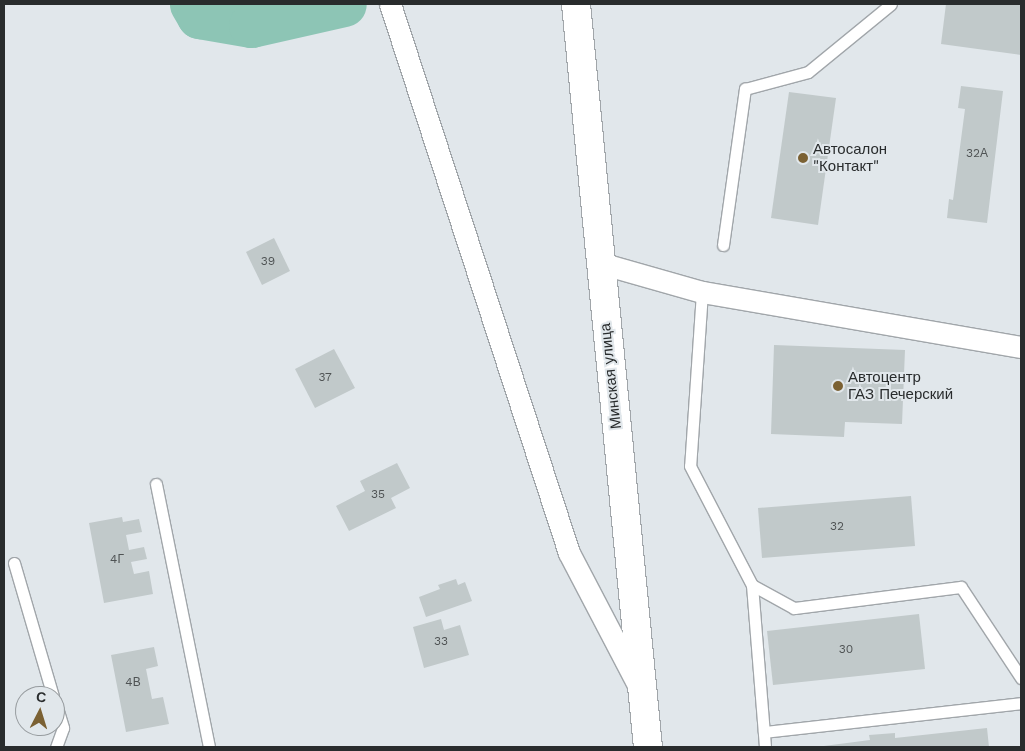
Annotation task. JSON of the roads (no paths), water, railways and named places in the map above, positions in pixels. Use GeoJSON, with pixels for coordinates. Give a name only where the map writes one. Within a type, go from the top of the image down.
{"type":"FeatureCollection","features":[{"type":"Feature","properties":{"kind":"main road","name":"Минская улица"},"geometry":{"type":"LineString","coordinates":[[576,4],[648,747]]}},
{"type":"Feature","properties":{"kind":"street"},"geometry":{"type":"LineString","coordinates":[[390,4],[569,553],[644,696]]}},
{"type":"Feature","properties":{"kind":"street"},"geometry":{"type":"LineString","coordinates":[[600,263],[702,292],[1021,347]]}},
{"type":"Feature","properties":{"kind":"lane"},"geometry":{"type":"LineString","coordinates":[[723,245],[745,90],[808,72],[891,4]]}},
{"type":"Feature","properties":{"kind":"lane"},"geometry":{"type":"LineString","coordinates":[[702,292],[690,466],[752,585],[766,747]]}},
{"type":"Feature","properties":{"kind":"lane"},"geometry":{"type":"LineString","coordinates":[[156,484],[209,747]]}},
{"type":"Feature","properties":{"kind":"lane"},"geometry":{"type":"LineString","coordinates":[[14,563],[51,686]]}},
{"type":"Feature","properties":{"kind":"lane"},"geometry":{"type":"LineString","coordinates":[[752,585],[794,608],[961,587],[1021,678]]}},
{"type":"Feature","properties":{"kind":"lane"},"geometry":{"type":"LineString","coordinates":[[764,732],[1021,703]]}},
{"type":"Feature","properties":{"kind":"waterway"},"geometry":{"type":"LineString","coordinates":[[192,4],[199,16],[251,25],[344,4]]}},
{"type":"Feature","properties":{"kind":"place","name":"Автосалон \"Контакт\""},"geometry":{"type":"Point","coordinates":[803,158]}},
{"type":"Feature","properties":{"kind":"place","name":"Автоцентр ГАЗ Печерский"},"geometry":{"type":"Point","coordinates":[838,386]}}]}
